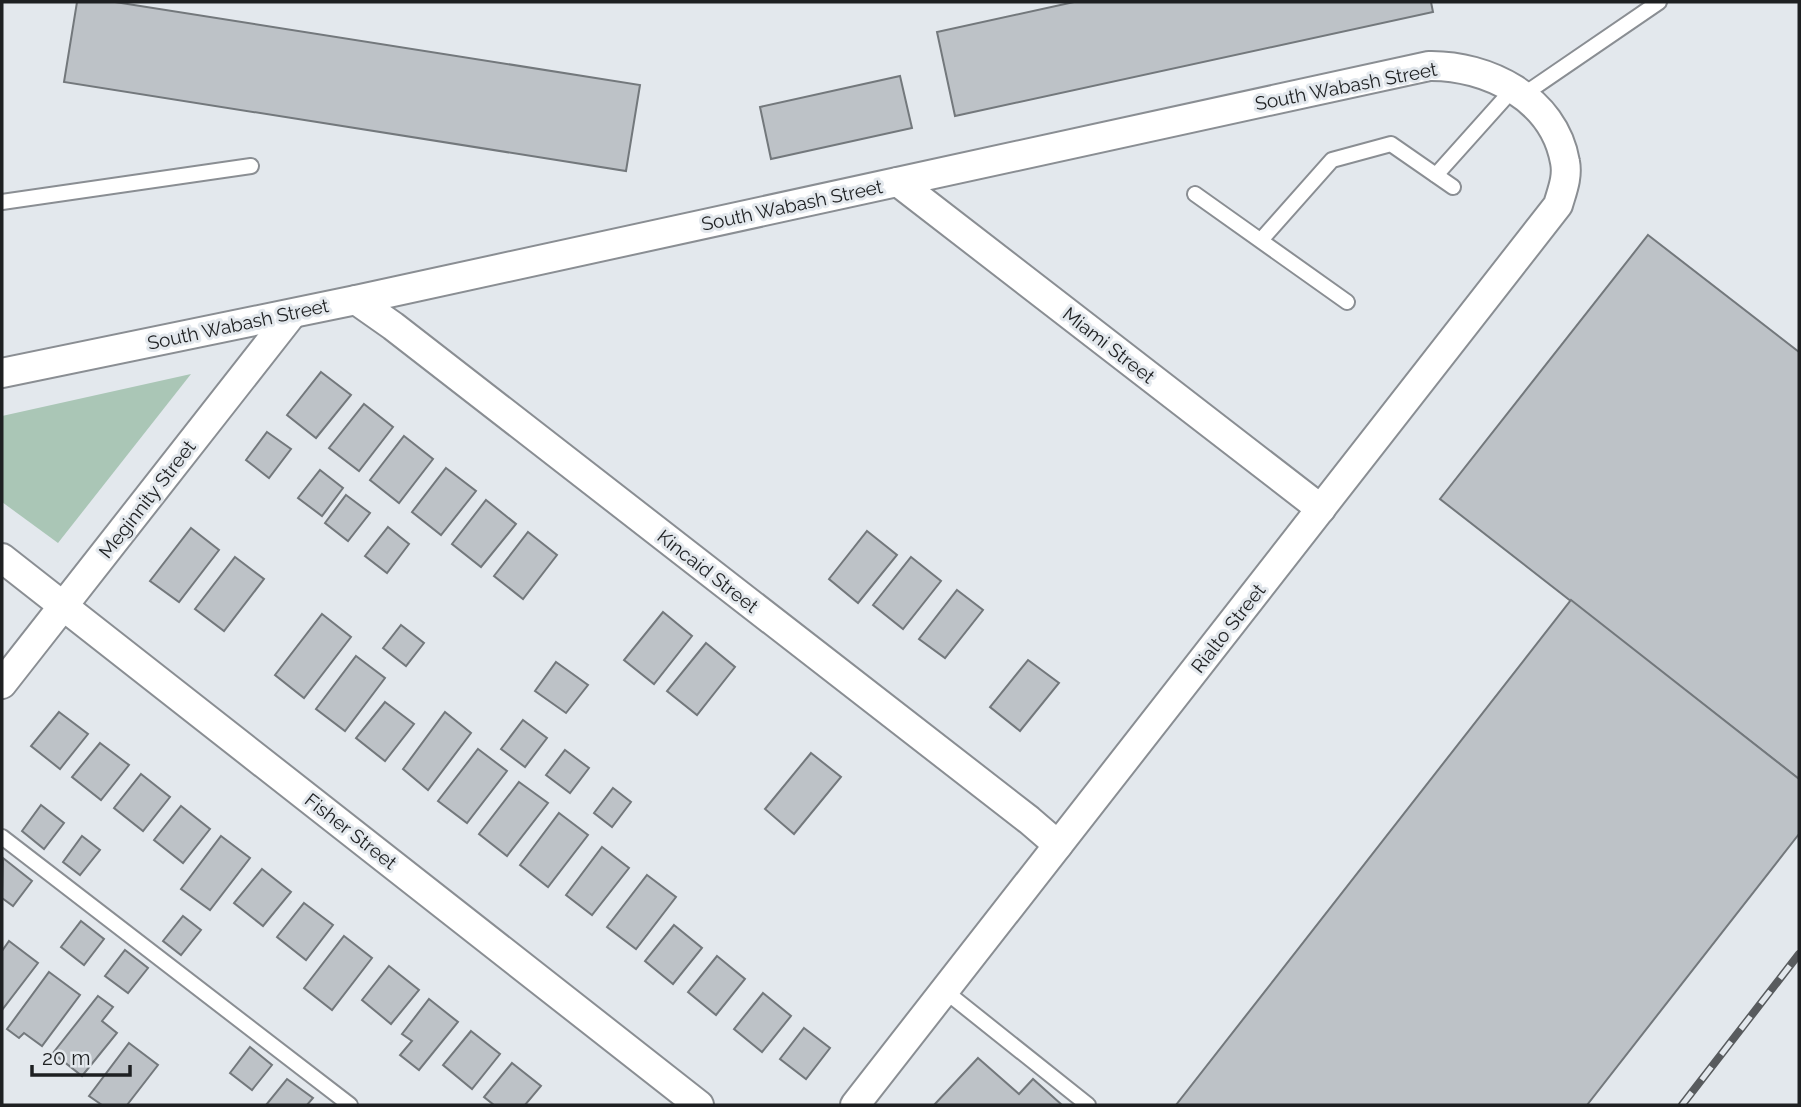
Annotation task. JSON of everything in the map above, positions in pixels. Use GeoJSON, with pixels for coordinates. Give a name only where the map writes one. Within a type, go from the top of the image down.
{"type":"FeatureCollection","features":[{"type":"Feature","properties":{"kind":"street","name":"South Wabash Street"},"geometry":{"type":"LineString","coordinates":[[2,373],[292,314],[1429,66],[1452,66],[1478,71],[1518,92],[1549,121],[1558,138]]}},
{"type":"Feature","properties":{"kind":"street","name":"Rialto Street"},"geometry":{"type":"LineString","coordinates":[[855,1105],[1558,205],[1565,179],[1565,163],[1558,138]]}},
{"type":"Feature","properties":{"kind":"street","name":"Miami Street"},"geometry":{"type":"LineString","coordinates":[[898,182],[1321,509]]}},
{"type":"Feature","properties":{"kind":"street","name":"Kincaid Street"},"geometry":{"type":"LineString","coordinates":[[356,300],[1018,811],[1058,845]]}},
{"type":"Feature","properties":{"kind":"street","name":"Meginnity Street"},"geometry":{"type":"LineString","coordinates":[[2,684],[292,314]]}},
{"type":"Feature","properties":{"kind":"street","name":"Fisher Street"},"geometry":{"type":"LineString","coordinates":[[2,558],[699,1105]]}},
{"type":"Feature","properties":{"kind":"lane"},"geometry":{"type":"LineString","coordinates":[[1436,175],[1518,92],[1659,2]]}},
{"type":"Feature","properties":{"kind":"lane"},"geometry":{"type":"LineString","coordinates":[[1261,240],[1332,160],[1391,144],[1453,187]]}},
{"type":"Feature","properties":{"kind":"lane"},"geometry":{"type":"LineString","coordinates":[[2,202],[251,166]]}},
{"type":"Feature","properties":{"kind":"lane"},"geometry":{"type":"LineString","coordinates":[[1195,194],[1347,302]]}},
{"type":"Feature","properties":{"kind":"lane"},"geometry":{"type":"LineString","coordinates":[[2,837],[350,1105]]}},
{"type":"Feature","properties":{"kind":"lane"},"geometry":{"type":"LineString","coordinates":[[944,991],[1088,1105]]}},
{"type":"Feature","properties":{"kind":"green space"},"geometry":{"type":"Polygon","coordinates":[[[191,374],[58,543],[2,502],[2,416],[191,374]]]}},
{"type":"Feature","properties":{"kind":"building"},"geometry":{"type":"Polygon","coordinates":[[[77,2],[115,2],[640,85],[626,171],[64,82],[77,2]]]}},
{"type":"Feature","properties":{"kind":"building"},"geometry":{"type":"Polygon","coordinates":[[[1074,2],[1431,2],[1433,12],[955,116],[937,32],[1074,2]]]}},
{"type":"Feature","properties":{"kind":"building"},"geometry":{"type":"Polygon","coordinates":[[[900,76],[912,128],[771,159],[760,107],[900,76]]]}},
{"type":"Feature","properties":{"kind":"building"},"geometry":{"type":"Polygon","coordinates":[[[1648,235],[1799,352],[1799,779],[1440,499],[1648,235]]]}},
{"type":"Feature","properties":{"kind":"building"},"geometry":{"type":"Polygon","coordinates":[[[321,372],[351,395],[316,438],[287,415],[321,372]]]}},
{"type":"Feature","properties":{"kind":"building"},"geometry":{"type":"Polygon","coordinates":[[[364,404],[393,427],[359,471],[329,448],[364,404]]]}},
{"type":"Feature","properties":{"kind":"building"},"geometry":{"type":"Polygon","coordinates":[[[267,432],[291,449],[269,478],[246,460],[267,432]]]}},
{"type":"Feature","properties":{"kind":"building"},"geometry":{"type":"Polygon","coordinates":[[[404,436],[433,459],[399,503],[370,480],[404,436]]]}},
{"type":"Feature","properties":{"kind":"building"},"geometry":{"type":"Polygon","coordinates":[[[446,468],[476,491],[441,535],[412,512],[446,468]]]}},
{"type":"Feature","properties":{"kind":"building"},"geometry":{"type":"Polygon","coordinates":[[[320,470],[343,488],[322,516],[298,498],[320,470]]]}},
{"type":"Feature","properties":{"kind":"building"},"geometry":{"type":"Polygon","coordinates":[[[346,495],[370,513],[348,541],[325,523],[346,495]]]}},
{"type":"Feature","properties":{"kind":"building"},"geometry":{"type":"Polygon","coordinates":[[[486,500],[516,524],[481,567],[452,544],[486,500]]]}},
{"type":"Feature","properties":{"kind":"building"},"geometry":{"type":"Polygon","coordinates":[[[388,527],[409,544],[387,573],[365,556],[388,527]]]}},
{"type":"Feature","properties":{"kind":"building"},"geometry":{"type":"Polygon","coordinates":[[[191,528],[219,550],[179,602],[150,581],[191,528]]]}},
{"type":"Feature","properties":{"kind":"building"},"geometry":{"type":"Polygon","coordinates":[[[867,531],[897,555],[858,603],[829,579],[867,531]]]}},
{"type":"Feature","properties":{"kind":"building"},"geometry":{"type":"Polygon","coordinates":[[[528,532],[557,555],[523,599],[494,576],[528,532]]]}},
{"type":"Feature","properties":{"kind":"building"},"geometry":{"type":"Polygon","coordinates":[[[235,557],[264,579],[224,631],[195,609],[235,557]]]}},
{"type":"Feature","properties":{"kind":"building"},"geometry":{"type":"Polygon","coordinates":[[[911,557],[941,581],[903,629],[873,605],[911,557]]]}},
{"type":"Feature","properties":{"kind":"building"},"geometry":{"type":"Polygon","coordinates":[[[957,590],[983,610],[945,658],[919,639],[957,590]]]}},
{"type":"Feature","properties":{"kind":"building"},"geometry":{"type":"Polygon","coordinates":[[[1571,600],[1799,779],[1799,834],[1587,1105],[1176,1105],[1571,600]]]}},
{"type":"Feature","properties":{"kind":"building"},"geometry":{"type":"Polygon","coordinates":[[[663,612],[692,636],[654,684],[624,660],[663,612]]]}},
{"type":"Feature","properties":{"kind":"building"},"geometry":{"type":"Polygon","coordinates":[[[322,614],[351,637],[304,698],[275,675],[322,614]]]}},
{"type":"Feature","properties":{"kind":"building"},"geometry":{"type":"Polygon","coordinates":[[[401,625],[424,643],[406,666],[383,648],[401,625]]]}},
{"type":"Feature","properties":{"kind":"building"},"geometry":{"type":"Polygon","coordinates":[[[706,643],[735,667],[697,715],[667,691],[706,643]]]}},
{"type":"Feature","properties":{"kind":"building"},"geometry":{"type":"Polygon","coordinates":[[[356,656],[385,678],[345,731],[316,709],[356,656]]]}},
{"type":"Feature","properties":{"kind":"building"},"geometry":{"type":"Polygon","coordinates":[[[1028,660],[1059,683],[1020,731],[990,707],[1028,660]]]}},
{"type":"Feature","properties":{"kind":"building"},"geometry":{"type":"Polygon","coordinates":[[[556,662],[588,685],[566,713],[535,691],[556,662]]]}},
{"type":"Feature","properties":{"kind":"building"},"geometry":{"type":"Polygon","coordinates":[[[385,702],[414,724],[385,761],[356,738],[385,702]]]}},
{"type":"Feature","properties":{"kind":"building"},"geometry":{"type":"Polygon","coordinates":[[[59,712],[88,734],[60,769],[31,746],[59,712]]]}},
{"type":"Feature","properties":{"kind":"building"},"geometry":{"type":"Polygon","coordinates":[[[445,712],[471,733],[428,790],[403,769],[445,712]]]}},
{"type":"Feature","properties":{"kind":"building"},"geometry":{"type":"Polygon","coordinates":[[[523,720],[547,738],[525,767],[501,749],[523,720]]]}},
{"type":"Feature","properties":{"kind":"building"},"geometry":{"type":"Polygon","coordinates":[[[100,743],[129,765],[101,800],[72,777],[100,743]]]}},
{"type":"Feature","properties":{"kind":"building"},"geometry":{"type":"Polygon","coordinates":[[[478,749],[507,771],[467,823],[438,801],[478,749]]]}},
{"type":"Feature","properties":{"kind":"building"},"geometry":{"type":"Polygon","coordinates":[[[565,750],[589,768],[570,793],[546,775],[565,750]]]}},
{"type":"Feature","properties":{"kind":"building"},"geometry":{"type":"Polygon","coordinates":[[[811,753],[841,777],[794,834],[765,809],[811,753]]]}},
{"type":"Feature","properties":{"kind":"building"},"geometry":{"type":"Polygon","coordinates":[[[141,774],[170,797],[143,831],[114,808],[141,774]]]}},
{"type":"Feature","properties":{"kind":"building"},"geometry":{"type":"Polygon","coordinates":[[[519,782],[548,803],[507,856],[479,834],[519,782]]]}},
{"type":"Feature","properties":{"kind":"building"},"geometry":{"type":"Polygon","coordinates":[[[613,788],[631,802],[612,827],[594,813],[613,788]]]}},
{"type":"Feature","properties":{"kind":"building"},"geometry":{"type":"Polygon","coordinates":[[[41,805],[64,823],[44,849],[22,831],[41,805]]]}},
{"type":"Feature","properties":{"kind":"building"},"geometry":{"type":"Polygon","coordinates":[[[181,806],[210,829],[183,863],[154,840],[181,806]]]}},
{"type":"Feature","properties":{"kind":"building"},"geometry":{"type":"Polygon","coordinates":[[[559,813],[588,835],[548,887],[520,865],[559,813]]]}},
{"type":"Feature","properties":{"kind":"building"},"geometry":{"type":"Polygon","coordinates":[[[82,836],[100,850],[80,875],[63,862],[82,836]]]}},
{"type":"Feature","properties":{"kind":"building"},"geometry":{"type":"Polygon","coordinates":[[[221,836],[250,858],[210,910],[181,889],[221,836]]]}},
{"type":"Feature","properties":{"kind":"building"},"geometry":{"type":"Polygon","coordinates":[[[602,847],[629,868],[592,915],[566,895],[602,847]]]}},
{"type":"Feature","properties":{"kind":"building"},"geometry":{"type":"Polygon","coordinates":[[[3,858],[32,881],[13,906],[2,898],[3,858]]]}},
{"type":"Feature","properties":{"kind":"building"},"geometry":{"type":"Polygon","coordinates":[[[262,869],[291,892],[263,926],[234,903],[262,869]]]}},
{"type":"Feature","properties":{"kind":"building"},"geometry":{"type":"Polygon","coordinates":[[[647,875],[676,897],[636,949],[607,927],[647,875]]]}},
{"type":"Feature","properties":{"kind":"building"},"geometry":{"type":"Polygon","coordinates":[[[304,903],[333,925],[306,960],[277,937],[304,903]]]}},
{"type":"Feature","properties":{"kind":"building"},"geometry":{"type":"Polygon","coordinates":[[[183,916],[201,930],[181,955],[163,941],[183,916]]]}},
{"type":"Feature","properties":{"kind":"building"},"geometry":{"type":"Polygon","coordinates":[[[81,921],[104,939],[84,965],[61,947],[81,921]]]}},
{"type":"Feature","properties":{"kind":"building"},"geometry":{"type":"Polygon","coordinates":[[[674,925],[702,948],[673,984],[645,961],[674,925]]]}},
{"type":"Feature","properties":{"kind":"building"},"geometry":{"type":"Polygon","coordinates":[[[344,936],[372,958],[332,1010],[304,988],[344,936]]]}},
{"type":"Feature","properties":{"kind":"building"},"geometry":{"type":"Polygon","coordinates":[[[9,941],[38,963],[2,1010],[2,951],[9,941]]]}},
{"type":"Feature","properties":{"kind":"building"},"geometry":{"type":"Polygon","coordinates":[[[125,950],[148,968],[128,993],[105,976],[125,950]]]}},
{"type":"Feature","properties":{"kind":"building"},"geometry":{"type":"Polygon","coordinates":[[[717,956],[745,979],[716,1015],[688,992],[717,956]]]}},
{"type":"Feature","properties":{"kind":"building"},"geometry":{"type":"Polygon","coordinates":[[[389,966],[419,990],[391,1024],[362,1000],[389,966]]]}},
{"type":"Feature","properties":{"kind":"building"},"geometry":{"type":"Polygon","coordinates":[[[49,972],[80,995],[42,1046],[24,1033],[19,1038],[7,1029],[49,972]]]}},
{"type":"Feature","properties":{"kind":"building"},"geometry":{"type":"Polygon","coordinates":[[[763,993],[791,1016],[762,1052],[734,1029],[763,993]]]}},
{"type":"Feature","properties":{"kind":"building"},"geometry":{"type":"Polygon","coordinates":[[[98,996],[113,1007],[102,1021],[117,1033],[82,1076],[53,1053],[98,996]]]}},
{"type":"Feature","properties":{"kind":"building"},"geometry":{"type":"Polygon","coordinates":[[[429,999],[458,1022],[419,1070],[400,1055],[412,1041],[402,1034],[429,999]]]}},
{"type":"Feature","properties":{"kind":"building"},"geometry":{"type":"Polygon","coordinates":[[[804,1028],[830,1048],[806,1079],[780,1059],[804,1028]]]}},
{"type":"Feature","properties":{"kind":"building"},"geometry":{"type":"Polygon","coordinates":[[[471,1031],[500,1054],[472,1089],[443,1065],[471,1031]]]}},
{"type":"Feature","properties":{"kind":"building"},"geometry":{"type":"Polygon","coordinates":[[[129,1043],[158,1065],[127,1105],[102,1105],[89,1096],[129,1043]]]}},
{"type":"Feature","properties":{"kind":"building"},"geometry":{"type":"Polygon","coordinates":[[[250,1047],[272,1065],[252,1090],[230,1073],[250,1047]]]}},
{"type":"Feature","properties":{"kind":"building"},"geometry":{"type":"Polygon","coordinates":[[[978,1058],[1019,1094],[1033,1079],[1062,1105],[934,1105],[978,1058]]]}},
{"type":"Feature","properties":{"kind":"building"},"geometry":{"type":"Polygon","coordinates":[[[512,1063],[541,1086],[525,1105],[494,1105],[484,1097],[512,1063]]]}},
{"type":"Feature","properties":{"kind":"building"},"geometry":{"type":"Polygon","coordinates":[[[287,1079],[313,1098],[307,1105],[266,1105],[287,1079]]]}},
{"type":"Feature","properties":{"kind":"railway"},"geometry":{"type":"LineString","coordinates":[[1682,1105],[1799,954]]}}]}
